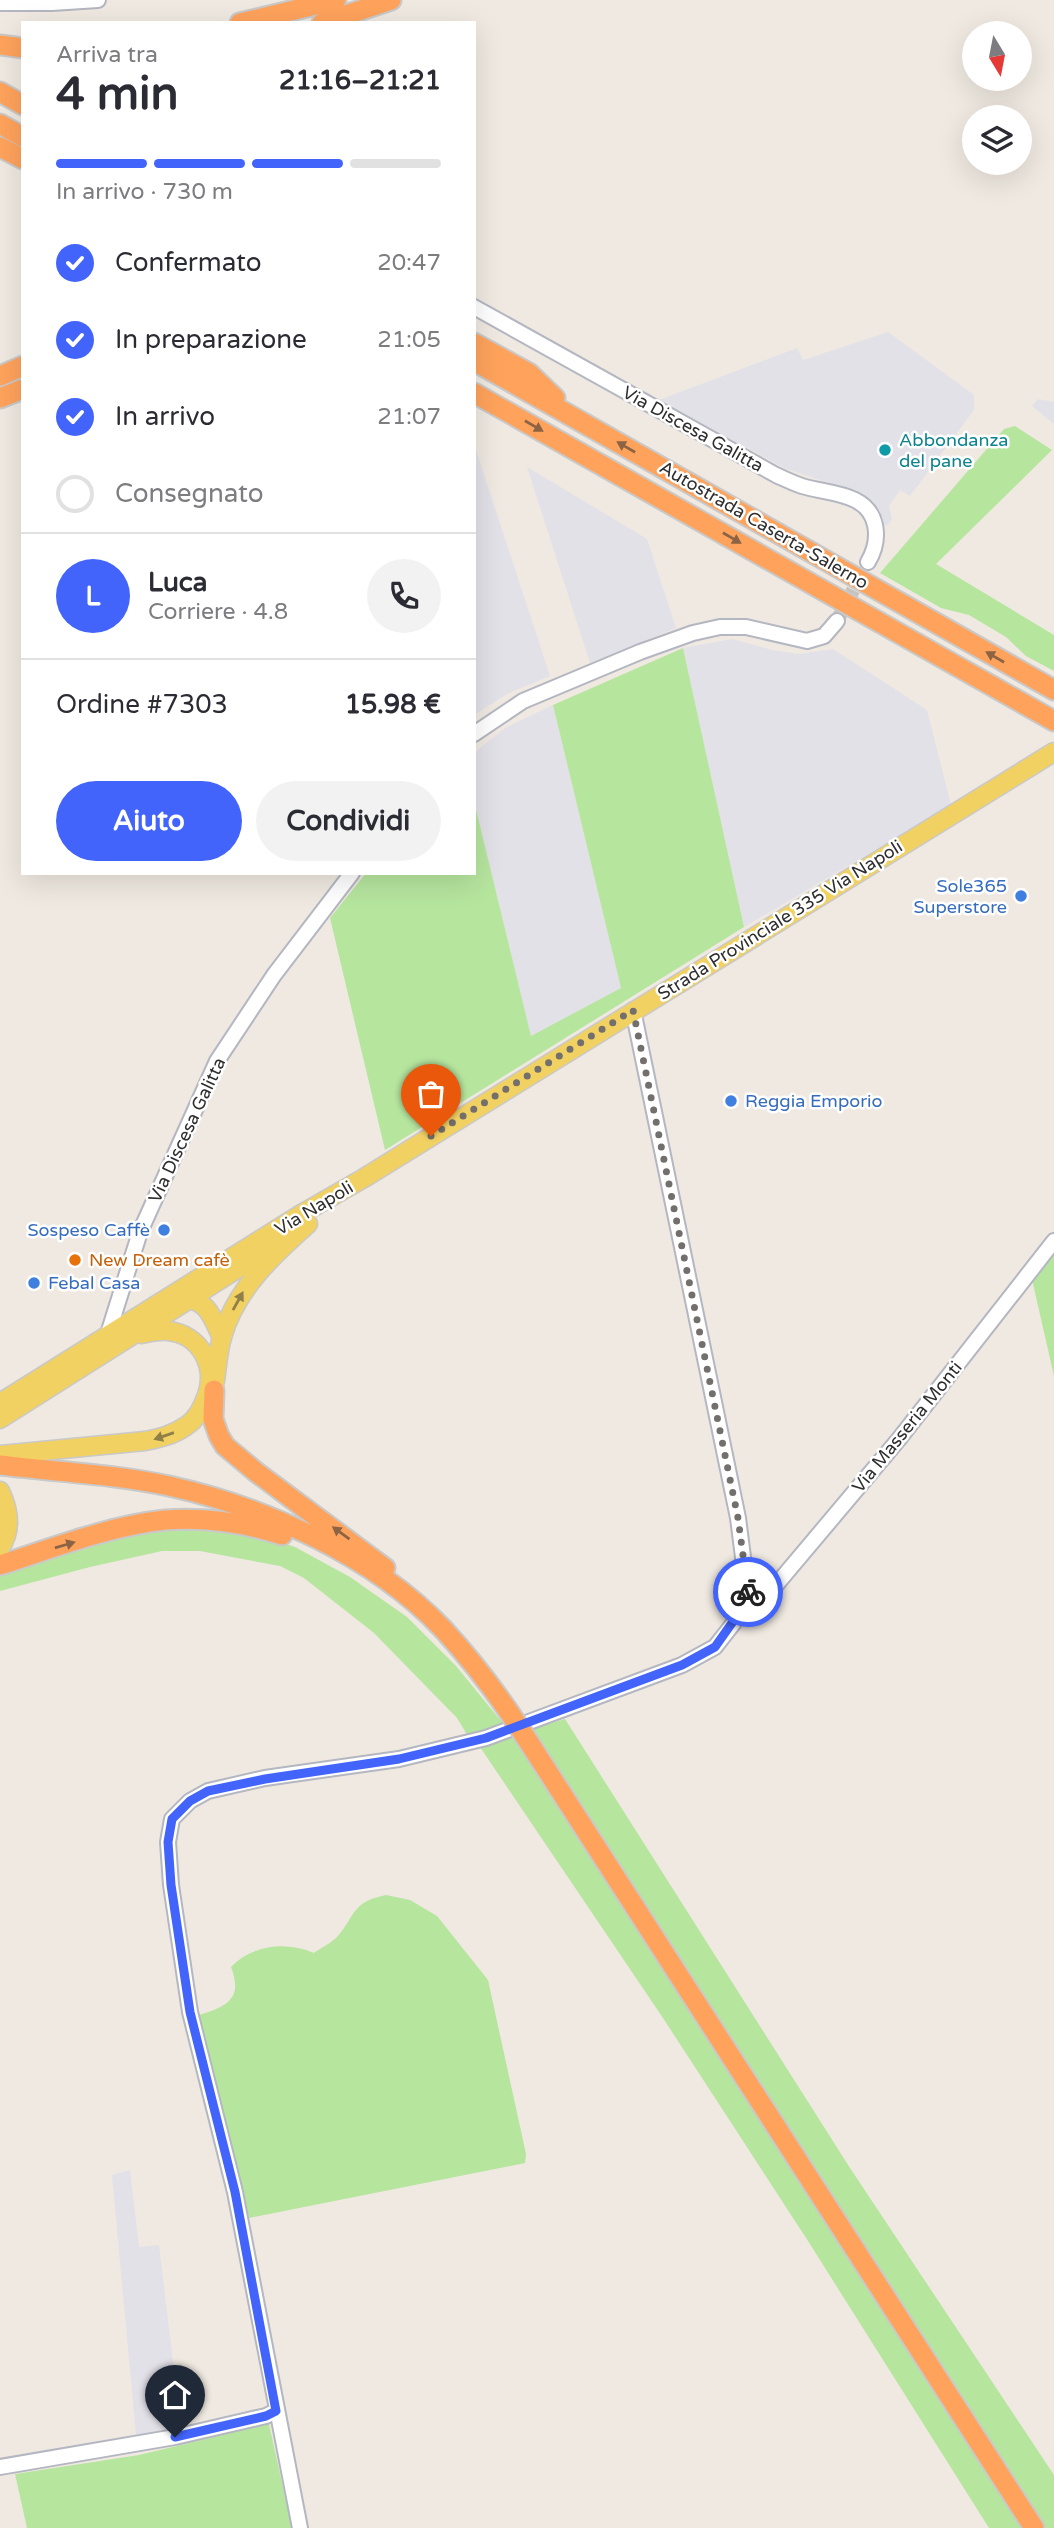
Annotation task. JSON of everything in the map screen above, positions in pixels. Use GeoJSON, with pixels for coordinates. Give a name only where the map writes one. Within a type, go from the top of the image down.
{"type":"FeatureCollection","features":[{"type":"Feature","properties":{"kind":"highway"},"geometry":{"type":"LineString","coordinates":[[254,21],[391,0]]}},
{"type":"Feature","properties":{"kind":"highway"},"geometry":{"type":"LineString","coordinates":[[292,21],[340,9]]}},
{"type":"Feature","properties":{"kind":"highway"},"geometry":{"type":"LineString","coordinates":[[325,21],[340,9]]}},
{"type":"Feature","properties":{"kind":"highway"},"geometry":{"type":"LineString","coordinates":[[0,45],[21,48]]}},
{"type":"Feature","properties":{"kind":"highway"},"geometry":{"type":"LineString","coordinates":[[0,93],[21,104]]}},
{"type":"Feature","properties":{"kind":"highway"},"geometry":{"type":"LineString","coordinates":[[0,124],[21,136]]}},
{"type":"Feature","properties":{"kind":"highway"},"geometry":{"type":"LineString","coordinates":[[0,147],[21,158]]}},
{"type":"Feature","properties":{"kind":"highway"},"geometry":{"type":"LineString","coordinates":[[476,344],[528,373],[582,422]]}},
{"type":"Feature","properties":{"kind":"highway","name":"Autostrada Caserta-Salerno"},"geometry":{"type":"LineString","coordinates":[[476,362],[1054,690]]}},
{"type":"Feature","properties":{"kind":"highway"},"geometry":{"type":"LineString","coordinates":[[0,376],[21,367]]}},
{"type":"Feature","properties":{"kind":"highway"},"geometry":{"type":"LineString","coordinates":[[0,398],[21,391]]}},
{"type":"Feature","properties":{"kind":"highway","name":"Autostrada Caserta-Salerno"},"geometry":{"type":"LineString","coordinates":[[476,394],[1054,721]]}},
{"type":"Feature","properties":{"kind":"highway"},"geometry":{"type":"LineString","coordinates":[[214,1390],[213,1419],[225,1446],[256,1472],[363,1549],[405,1584],[425,1612]]}},
{"type":"Feature","properties":{"kind":"highway"},"geometry":{"type":"LineString","coordinates":[[0,1465],[135,1480],[170,1486],[230,1503],[330,1545],[399,1591],[442,1628],[487,1681],[509,1712],[1034,2528]]}},
{"type":"Feature","properties":{"kind":"highway"},"geometry":{"type":"LineString","coordinates":[[0,1565],[130,1526],[167,1520],[202,1520],[253,1526],[293,1538],[370,1583],[399,1591]]}},
{"type":"Feature","properties":{"kind":"main road","name":"Strada Provinciale 335 Via Napoli"},"geometry":{"type":"LineString","coordinates":[[364,1178],[1054,752]]}},
{"type":"Feature","properties":{"kind":"main road","name":"Via Napoli"},"geometry":{"type":"LineString","coordinates":[[0,1403],[303,1213],[364,1178]]}},
{"type":"Feature","properties":{"kind":"main road","name":"Via Napoli"},"geometry":{"type":"LineString","coordinates":[[0,1419],[308,1224],[364,1178]]}},
{"type":"Feature","properties":{"kind":"main road"},"geometry":{"type":"LineString","coordinates":[[214,1390],[222,1338],[237,1301],[268,1259],[308,1224]]}},
{"type":"Feature","properties":{"kind":"main road"},"geometry":{"type":"LineString","coordinates":[[76,1355],[94,1350],[118,1338],[177,1301],[191,1299],[198,1300],[204,1306],[222,1338]]}},
{"type":"Feature","properties":{"kind":"main road"},"geometry":{"type":"LineString","coordinates":[[0,1455],[145,1441],[165,1437],[188,1425],[201,1411],[209,1390],[209,1371],[206,1357],[200,1347],[188,1337],[169,1331],[134,1335]]}},
{"type":"Feature","properties":{"kind":"main road"},"geometry":{"type":"LineString","coordinates":[[0,1390],[47,1374]]}},
{"type":"Feature","properties":{"kind":"main road"},"geometry":{"type":"LineString","coordinates":[[0,1491],[7,1505],[8,1521],[6,1539],[0,1548]]}},
{"type":"Feature","properties":{"kind":"street"},"geometry":{"type":"LineString","coordinates":[[0,3],[98,0]]}},
{"type":"Feature","properties":{"kind":"street","name":"Via Discesa Galitta"},"geometry":{"type":"LineString","coordinates":[[476,308],[776,475],[802,486],[863,504],[871,513],[876,526],[877,539],[868,562]]}},
{"type":"Feature","properties":{"kind":"street"},"geometry":{"type":"LineString","coordinates":[[476,733],[523,701],[640,652],[694,633],[720,627],[746,627],[807,641],[824,636],[837,621]]}},
{"type":"Feature","properties":{"kind":"street","name":"Via Discesa Galitta"},"geometry":{"type":"LineString","coordinates":[[107,1336],[140,1232],[218,1061],[274,975],[350,875]]}},
{"type":"Feature","properties":{"kind":"street"},"geometry":{"type":"LineString","coordinates":[[300,2528],[235,2192],[190,2012],[171,1885],[168,1842],[172,1819],[190,1801],[208,1791],[265,1779],[399,1759],[486,1738],[682,1665],[715,1647],[733,1624],[748,1596],[738,1518],[633,1010]]}},
{"type":"Feature","properties":{"kind":"street","name":"Via Masseria Monti"},"geometry":{"type":"LineString","coordinates":[[748,1596],[759,1597],[771,1591],[899,1439],[1054,1241]]}},
{"type":"Feature","properties":{"kind":"street"},"geometry":{"type":"LineString","coordinates":[[0,2467],[175,2437],[266,2416],[276,2411]]}},
{"type":"Feature","properties":{"kind":"shaded area"},"geometry":{"type":"Polygon","coordinates":[[[888,332],[974,395],[974,410],[910,496],[900,490],[889,506],[892,519],[888,525],[883,526],[879,512],[861,494],[784,468],[659,400],[797,348],[803,360],[888,332]]]}},
{"type":"Feature","properties":{"kind":"shaded area"},"geometry":{"type":"Polygon","coordinates":[[[1038,399],[1054,402],[1054,424],[1032,406],[1038,399]]]}},
{"type":"Feature","properties":{"kind":"shaded area"},"geometry":{"type":"Polygon","coordinates":[[[476,450],[550,676],[507,694],[476,714],[476,450]]]}},
{"type":"Feature","properties":{"kind":"shaded area"},"geometry":{"type":"Polygon","coordinates":[[[527,467],[647,539],[676,628],[590,663],[527,467]]]}},
{"type":"Feature","properties":{"kind":"shaded area"},"geometry":{"type":"Polygon","coordinates":[[[732,639],[799,654],[833,649],[927,710],[951,805],[744,927],[683,648],[732,639]]]}},
{"type":"Feature","properties":{"kind":"shaded area"},"geometry":{"type":"Polygon","coordinates":[[[553,705],[621,988],[531,1037],[476,809],[476,751],[505,728],[553,705]]]}},
{"type":"Feature","properties":{"kind":"shaded area"},"geometry":{"type":"Polygon","coordinates":[[[130,2170],[139,2247],[159,2245],[181,2428],[136,2435],[112,2175],[130,2170]]]}},
{"type":"Feature","properties":{"kind":"green space"},"geometry":{"type":"Polygon","coordinates":[[[1015,426],[1052,450],[936,564],[1054,635],[1054,671],[1026,656],[1006,637],[969,615],[941,608],[880,573],[1004,429],[1015,426]]]}},
{"type":"Feature","properties":{"kind":"green space"},"geometry":{"type":"Polygon","coordinates":[[[683,648],[744,927],[385,1150],[330,918],[364,875],[476,875],[476,809],[531,1036],[621,988],[553,705],[683,648]]]}},
{"type":"Feature","properties":{"kind":"green space"},"geometry":{"type":"Polygon","coordinates":[[[1054,1247],[1054,1376],[1031,1275],[1054,1247]]]}},
{"type":"Feature","properties":{"kind":"green space"},"geometry":{"type":"Polygon","coordinates":[[[172,1527],[247,1531],[295,1547],[350,1577],[407,1617],[456,1666],[506,1727],[469,1738],[457,1718],[374,1633],[304,1578],[280,1566],[200,1551],[162,1551],[0,1591],[0,1573],[99,1540],[172,1527]]]}},
{"type":"Feature","properties":{"kind":"green space"},"geometry":{"type":"Polygon","coordinates":[[[565,1719],[850,2168],[1054,2475],[1054,2528],[1046,2528],[1039,2518],[533,1729],[565,1719]]]}},
{"type":"Feature","properties":{"kind":"green space"},"geometry":{"type":"Polygon","coordinates":[[[511,1735],[1022,2528],[989,2528],[663,2018],[480,1747],[511,1735]]]}},
{"type":"Feature","properties":{"kind":"green space"},"geometry":{"type":"Polygon","coordinates":[[[386,1895],[410,1900],[437,1916],[488,1980],[526,2154],[525,2163],[249,2218],[199,2015],[218,2008],[230,1999],[235,1986],[231,1967],[239,1960],[270,1947],[292,1947],[314,1953],[337,1937],[356,1910],[366,1901],[386,1895]]]}},
{"type":"Feature","properties":{"kind":"green space"},"geometry":{"type":"Polygon","coordinates":[[[269,2424],[292,2528],[27,2528],[15,2474],[139,2455],[269,2424]]]}},
{"type":"Feature","properties":{"kind":"tunnel"},"geometry":{"type":"LineString","coordinates":[[837,621],[868,562]]}},
{"type":"Feature","properties":{"kind":"way so far"},"geometry":{"type":"LineString","coordinates":[[431,1136],[633,1010],[738,1518],[748,1592]]}},
{"type":"Feature","properties":{"kind":"place","name":"Abbondanza del pane"},"geometry":{"type":"Point","coordinates":[885,450]}},
{"type":"Feature","properties":{"kind":"place","name":"Sole365 Superstore"},"geometry":{"type":"Point","coordinates":[1021,896]}},
{"type":"Feature","properties":{"kind":"place","name":"Reggia Emporio"},"geometry":{"type":"Point","coordinates":[731,1101]}},
{"type":"Feature","properties":{"kind":"place","name":"Sospeso Caffè"},"geometry":{"type":"Point","coordinates":[164,1230]}},
{"type":"Feature","properties":{"kind":"place","name":"New Dream cafè"},"geometry":{"type":"Point","coordinates":[75,1260]}},
{"type":"Feature","properties":{"kind":"place","name":"Febal Casa"},"geometry":{"type":"Point","coordinates":[34,1283]}},
{"type":"Feature","properties":{"kind":"route"},"geometry":{"type":"LineString","coordinates":[[175,2437],[266,2416],[276,2411],[235,2192],[190,2012],[171,1885],[168,1842],[172,1819],[190,1801],[208,1791],[265,1779],[399,1759],[486,1738],[682,1665],[715,1647],[744,1606],[748,1592]]}}]}
